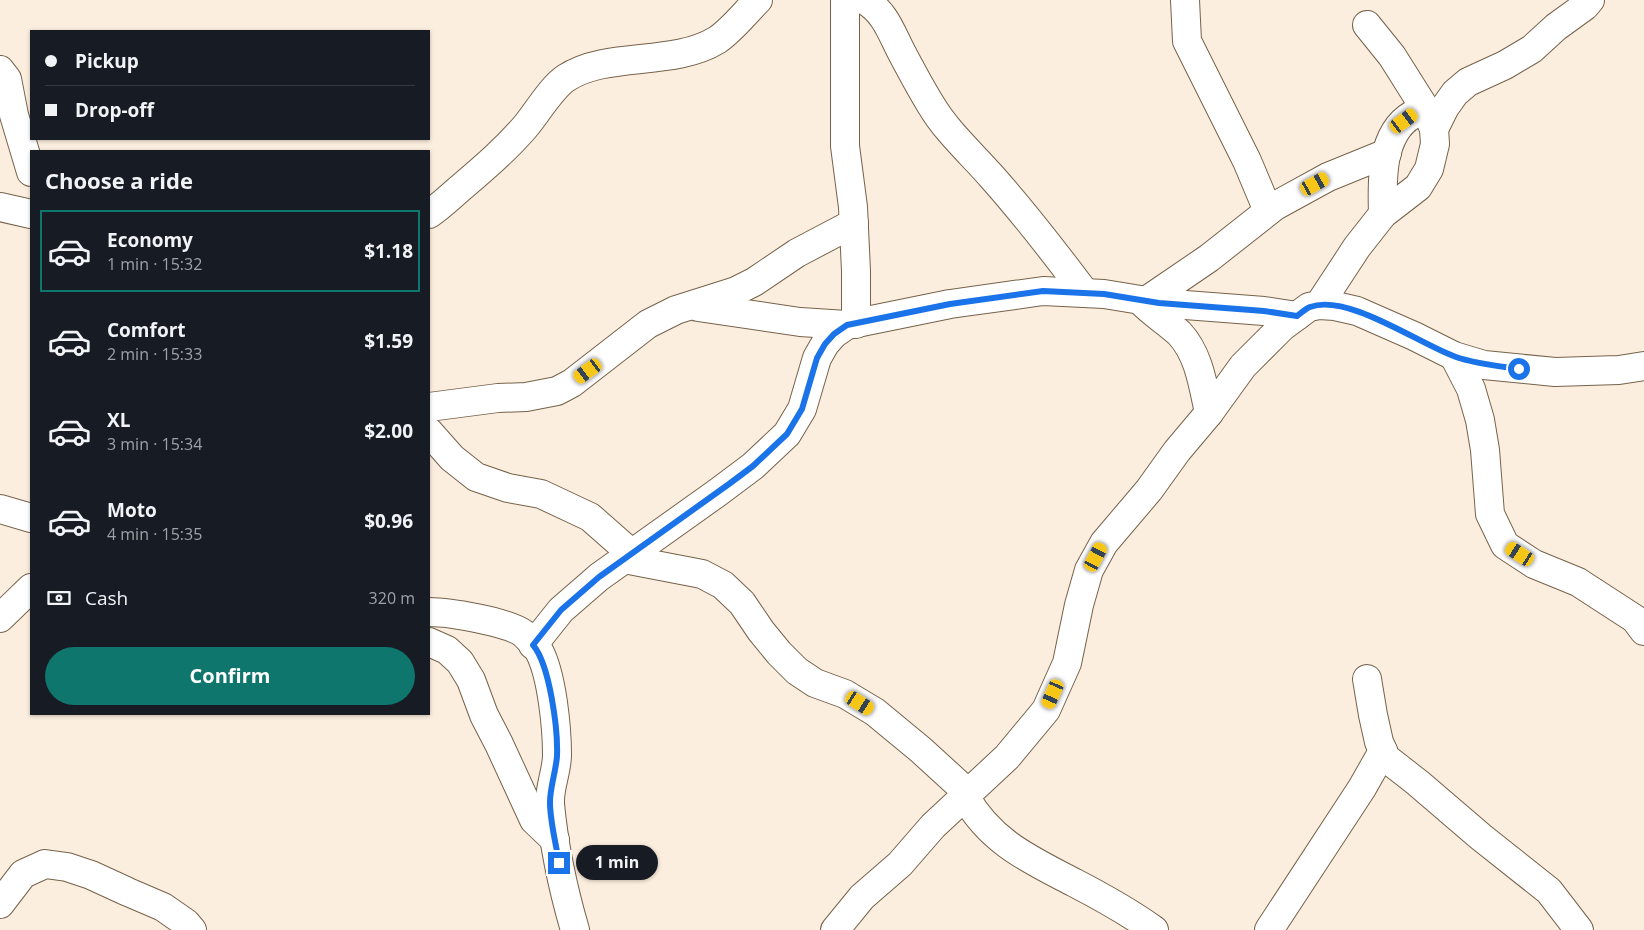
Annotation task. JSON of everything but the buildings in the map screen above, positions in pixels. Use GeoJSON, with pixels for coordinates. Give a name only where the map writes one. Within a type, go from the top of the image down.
{"type":"FeatureCollection","features":[{"type":"Feature","properties":{"kind":"street"},"geometry":{"type":"LineString","coordinates":[[430,213],[501,153],[566,78],[590,67],[680,54],[716,40],[734,25],[758,0]]}},
{"type":"Feature","properties":{"kind":"street"},"geometry":{"type":"LineString","coordinates":[[846,0],[844,146],[854,223],[856,271],[851,324]]}},
{"type":"Feature","properties":{"kind":"street"},"geometry":{"type":"LineString","coordinates":[[864,0],[876,9],[889,25],[902,54],[945,126],[1038,230],[1085,293]]}},
{"type":"Feature","properties":{"kind":"street"},"geometry":{"type":"LineString","coordinates":[[1185,0],[1187,41],[1243,153],[1268,212]]}},
{"type":"Feature","properties":{"kind":"street"},"geometry":{"type":"LineString","coordinates":[[1430,119],[1445,107],[1455,93],[1468,82],[1505,65],[1532,49],[1590,0]]}},
{"type":"Feature","properties":{"kind":"street"},"geometry":{"type":"LineString","coordinates":[[835,930],[862,897],[900,864],[933,826],[1006,758],[1046,710],[1067,663],[1079,605],[1089,570],[1104,543],[1149,490],[1243,366],[1282,327],[1308,310],[1383,214],[1418,187],[1428,169],[1435,144],[1430,119],[1392,56],[1367,25]]}},
{"type":"Feature","properties":{"kind":"street"},"geometry":{"type":"LineString","coordinates":[[0,70],[7,79],[14,115],[30,165]]}},
{"type":"Feature","properties":{"kind":"street"},"geometry":{"type":"LineString","coordinates":[[1383,214],[1383,173],[1391,138],[1404,121],[1413,115],[1430,119]]}},
{"type":"Feature","properties":{"kind":"street"},"geometry":{"type":"LineString","coordinates":[[1143,301],[1209,258],[1268,212],[1328,177],[1387,153]]}},
{"type":"Feature","properties":{"kind":"street"},"geometry":{"type":"LineString","coordinates":[[0,208],[30,214]]}},
{"type":"Feature","properties":{"kind":"street"},"geometry":{"type":"LineString","coordinates":[[430,407],[480,400],[526,397],[557,391],[572,383],[648,324],[676,310],[736,291],[754,282],[797,253],[854,223]]}},
{"type":"Feature","properties":{"kind":"street"},"geometry":{"type":"LineString","coordinates":[[689,306],[800,322],[851,324],[950,304],[1043,291],[1085,293],[1143,301],[1264,311],[1308,310],[1335,306],[1357,311],[1454,356],[1484,365],[1555,372],[1619,370],[1644,366]]}},
{"type":"Feature","properties":{"kind":"street"},"geometry":{"type":"LineString","coordinates":[[1143,301],[1151,312],[1162,318],[1180,335],[1195,356],[1209,412]]}},
{"type":"Feature","properties":{"kind":"street"},"geometry":{"type":"LineString","coordinates":[[533,645],[561,610],[599,577],[753,466],[787,434],[802,409],[817,358],[825,344],[834,334],[851,324]]}},
{"type":"Feature","properties":{"kind":"street"},"geometry":{"type":"LineString","coordinates":[[1454,356],[1471,388],[1480,420],[1485,450],[1490,514],[1505,545],[1534,564],[1578,582],[1634,619],[1644,631]]}},
{"type":"Feature","properties":{"kind":"street"},"geometry":{"type":"LineString","coordinates":[[430,433],[452,458],[476,477],[508,488],[541,494],[590,517],[628,556],[702,574],[723,585],[742,603],[761,631],[797,671],[815,683],[845,694],[875,712],[920,750],[967,795],[971,807],[986,827],[1010,848],[1132,914],[1154,930]]}},
{"type":"Feature","properties":{"kind":"street"},"geometry":{"type":"LineString","coordinates":[[0,508],[30,518]]}},
{"type":"Feature","properties":{"kind":"street"},"geometry":{"type":"LineString","coordinates":[[14,609],[30,589]]}},
{"type":"Feature","properties":{"kind":"street"},"geometry":{"type":"LineString","coordinates":[[430,612],[443,612],[497,623],[522,633],[539,651],[548,676],[554,715],[557,756],[550,802],[564,891],[575,930]]}},
{"type":"Feature","properties":{"kind":"street"},"geometry":{"type":"LineString","coordinates":[[430,642],[447,650],[464,668],[534,820],[555,840]]}},
{"type":"Feature","properties":{"kind":"street"},"geometry":{"type":"LineString","coordinates":[[1367,679],[1373,715],[1386,758],[1549,891],[1579,930]]}},
{"type":"Feature","properties":{"kind":"street"},"geometry":{"type":"LineString","coordinates":[[1269,930],[1362,788],[1383,751]]}},
{"type":"Feature","properties":{"kind":"street"},"geometry":{"type":"LineString","coordinates":[[0,904],[22,874],[46,864],[68,867],[91,874],[163,907],[192,930]]}},
{"type":"Feature","properties":{"kind":"route"},"geometry":{"type":"LineString","coordinates":[[559,863],[550,802],[557,756],[554,715],[548,676],[539,651],[533,645],[561,610],[599,577],[753,466],[787,434],[802,409],[817,358],[825,344],[834,334],[847,325],[950,304],[1043,291],[1104,294],[1159,303],[1264,311],[1297,316],[1309,308],[1319,305],[1335,306],[1357,311],[1454,356],[1484,365],[1519,369]]}}]}
